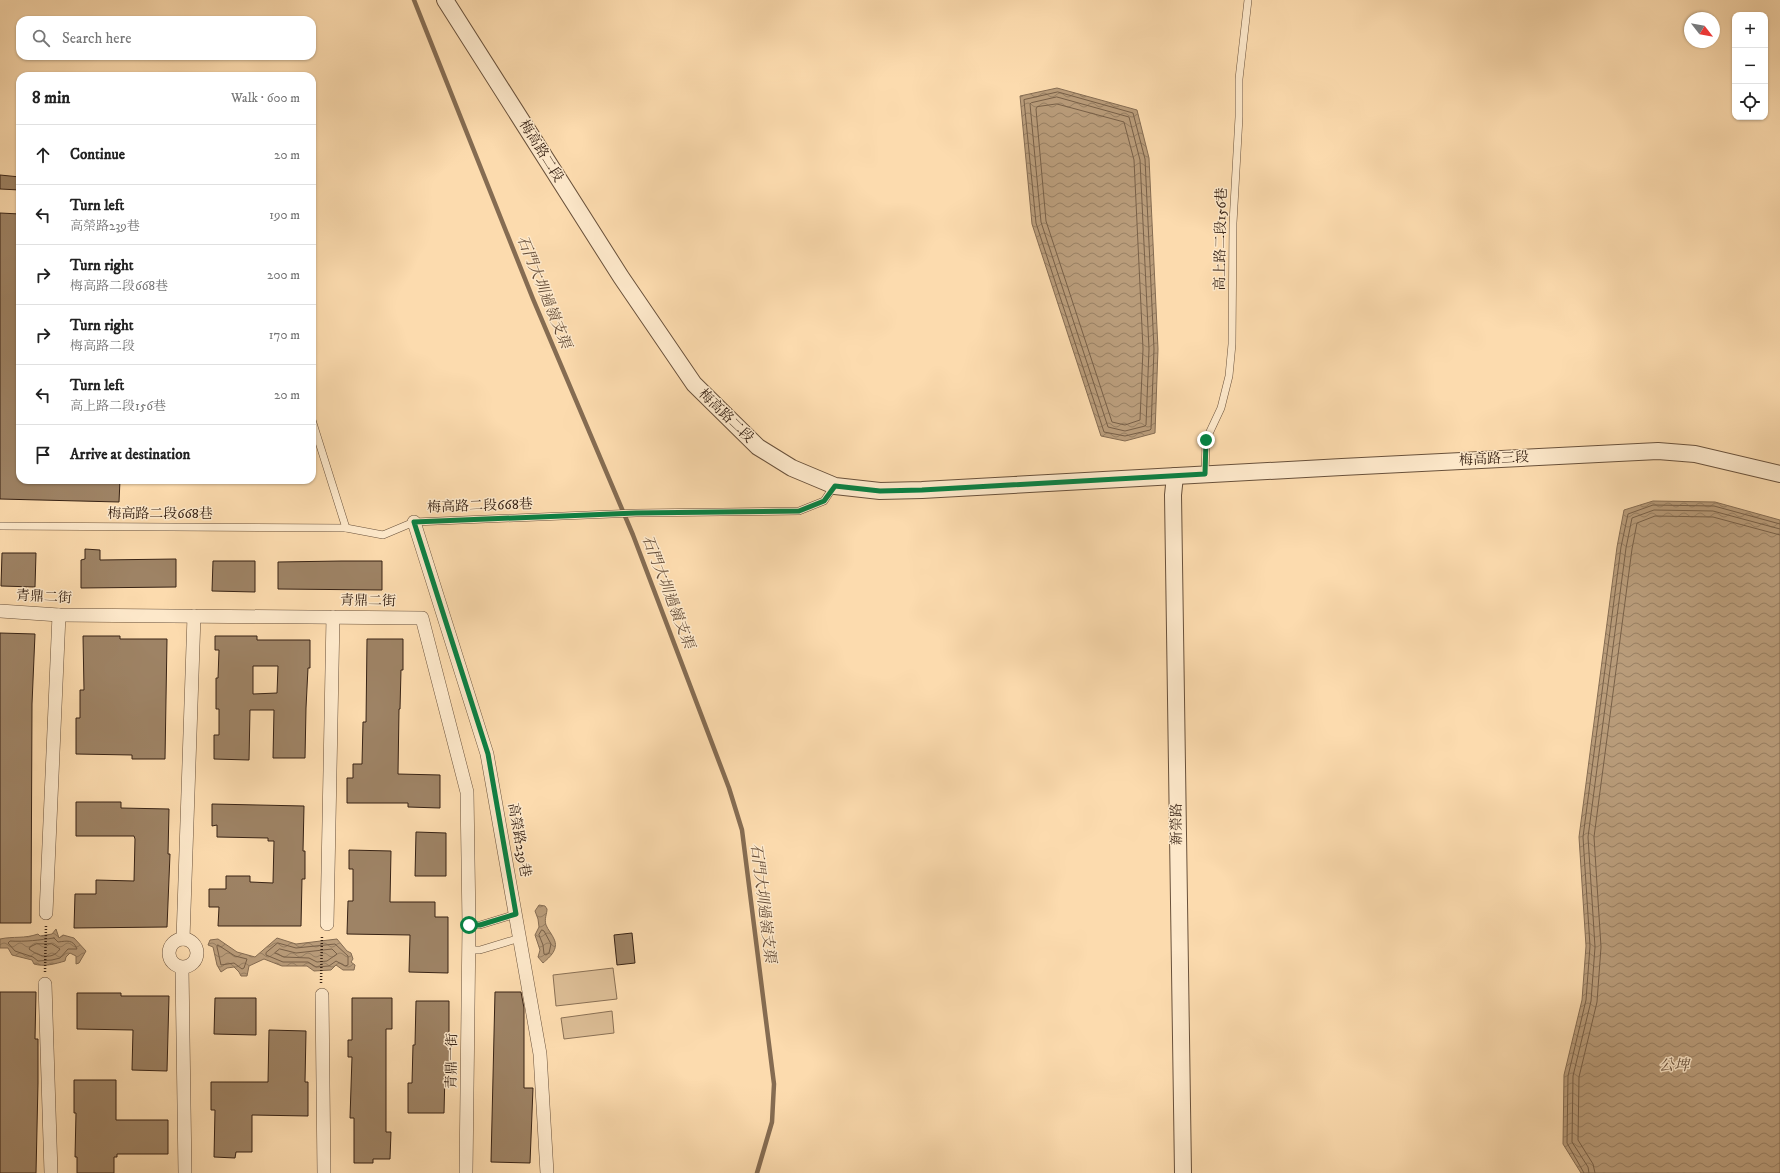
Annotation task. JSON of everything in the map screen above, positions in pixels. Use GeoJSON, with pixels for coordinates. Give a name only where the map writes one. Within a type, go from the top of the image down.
{"type":"FeatureCollection","features":[{"type":"Feature","properties":{"kind":"street","name":"梅高路二段"},"geometry":{"type":"LineString","coordinates":[[445,0],[621,277],[694,384],[758,447],[792,468],[835,486],[880,491],[1205,474]]}},
{"type":"Feature","properties":{"kind":"street","name":"梅高路三段"},"geometry":{"type":"LineString","coordinates":[[1205,474],[1658,451],[1695,454],[1780,474]]}},
{"type":"Feature","properties":{"kind":"street","name":"新榮路"},"geometry":{"type":"LineString","coordinates":[[1176,476],[1173,495],[1183,1173]]}},
{"type":"Feature","properties":{"kind":"street","name":"高榮路239巷"},"geometry":{"type":"LineString","coordinates":[[414,522],[488,754],[540,1054],[547,1173]]}},
{"type":"Feature","properties":{"kind":"street","name":"青鼎二街"},"geometry":{"type":"LineString","coordinates":[[0,611],[59,615],[422,618],[467,792],[469,925]]}},
{"type":"Feature","properties":{"kind":"street"},"geometry":{"type":"LineString","coordinates":[[46,913],[59,615]]}},
{"type":"Feature","properties":{"kind":"street"},"geometry":{"type":"LineString","coordinates":[[183,939],[194,616]]}},
{"type":"Feature","properties":{"kind":"street"},"geometry":{"type":"LineString","coordinates":[[327,924],[334,617]]}},
{"type":"Feature","properties":{"kind":"street","name":"青鼎一街"},"geometry":{"type":"LineString","coordinates":[[466,1173],[469,925]]}},
{"type":"Feature","properties":{"kind":"street"},"geometry":{"type":"LineString","coordinates":[[183,939],[191,942],[197,949],[197,958],[191,965],[182,968],[173,964],[168,956],[168,951],[174,942],[183,939]]}},
{"type":"Feature","properties":{"kind":"street"},"geometry":{"type":"LineString","coordinates":[[182,968],[185,1173]]}},
{"type":"Feature","properties":{"kind":"street"},"geometry":{"type":"LineString","coordinates":[[45,984],[51,1173]]}},
{"type":"Feature","properties":{"kind":"street"},"geometry":{"type":"LineString","coordinates":[[322,995],[324,1173]]}},
{"type":"Feature","properties":{"kind":"lane","name":"高上路二段156巷"},"geometry":{"type":"LineString","coordinates":[[1205,474],[1206,440],[1221,408],[1229,376],[1232,344],[1233,223],[1239,117],[1239,79],[1248,0]]}},
{"type":"Feature","properties":{"kind":"lane"},"geometry":{"type":"LineString","coordinates":[[316,433],[346,528]]}},
{"type":"Feature","properties":{"kind":"lane","name":"梅高路二段668巷"},"geometry":{"type":"LineString","coordinates":[[0,526],[346,528],[383,535],[414,522],[618,515],[636,513],[799,511],[824,501],[835,486]]}},
{"type":"Feature","properties":{"kind":"lane"},"geometry":{"type":"LineString","coordinates":[[469,925],[480,925],[516,914]]}},
{"type":"Feature","properties":{"kind":"lane"},"geometry":{"type":"LineString","coordinates":[[469,950],[480,950],[520,938]]}},
{"type":"Feature","properties":{"kind":"path"},"geometry":{"type":"LineString","coordinates":[[45,970],[46,931]]}},
{"type":"Feature","properties":{"kind":"path"},"geometry":{"type":"LineString","coordinates":[[321,937],[321,976]]}},
{"type":"Feature","properties":{"kind":"shaded area"},"geometry":{"type":"Polygon","coordinates":[[[613,968],[617,999],[556,1006],[553,975],[613,968]]]}},
{"type":"Feature","properties":{"kind":"shaded area"},"geometry":{"type":"Polygon","coordinates":[[[612,1011],[614,1033],[564,1039],[561,1018],[612,1011]]]}},
{"type":"Feature","properties":{"kind":"water"},"geometry":{"type":"Polygon","coordinates":[[[1057,88],[1137,110],[1149,158],[1158,349],[1155,433],[1125,441],[1101,436],[1032,224],[1020,96],[1057,88]]]}},
{"type":"Feature","properties":{"kind":"water","name":"公埤"},"geometry":{"type":"Polygon","coordinates":[[[1653,501],[1715,502],[1780,520],[1780,1173],[1581,1173],[1563,1144],[1564,1075],[1582,1000],[1586,946],[1579,837],[1617,547],[1624,510],[1653,501]]]}},
{"type":"Feature","properties":{"kind":"water"},"geometry":{"type":"Polygon","coordinates":[[[539,905],[545,906],[547,909],[545,923],[555,943],[555,949],[543,963],[538,957],[540,950],[535,935],[539,927],[535,911],[539,905]]]}},
{"type":"Feature","properties":{"kind":"water"},"geometry":{"type":"Polygon","coordinates":[[[56,929],[59,938],[63,935],[74,938],[86,951],[79,963],[76,964],[76,956],[70,953],[66,957],[65,961],[50,965],[38,965],[34,964],[32,960],[12,955],[8,948],[0,948],[0,939],[38,934],[40,936],[52,934],[56,929]]]}},
{"type":"Feature","properties":{"kind":"water"},"geometry":{"type":"Polygon","coordinates":[[[277,938],[296,944],[337,939],[347,951],[351,953],[353,959],[351,962],[355,965],[354,970],[343,970],[336,965],[331,970],[314,971],[307,966],[282,966],[264,959],[249,966],[247,976],[241,976],[234,967],[227,968],[221,972],[217,965],[213,947],[208,945],[210,940],[218,939],[237,952],[255,957],[277,938]]]}},
{"type":"Feature","properties":{"kind":"building"},"geometry":{"type":"Polygon","coordinates":[[[0,175],[16,177],[16,190],[0,189],[0,175]]]}},
{"type":"Feature","properties":{"kind":"building"},"geometry":{"type":"Polygon","coordinates":[[[0,213],[16,214],[16,484],[120,484],[119,502],[0,499],[0,213]]]}},
{"type":"Feature","properties":{"kind":"building"},"geometry":{"type":"Polygon","coordinates":[[[85,549],[100,550],[100,560],[176,559],[176,587],[81,588],[81,560],[85,559],[85,549]]]}},
{"type":"Feature","properties":{"kind":"building"},"geometry":{"type":"Polygon","coordinates":[[[2,553],[36,553],[35,587],[1,586],[2,553]]]}},
{"type":"Feature","properties":{"kind":"building"},"geometry":{"type":"Polygon","coordinates":[[[213,561],[255,561],[255,592],[212,591],[213,561]]]}},
{"type":"Feature","properties":{"kind":"building"},"geometry":{"type":"Polygon","coordinates":[[[382,561],[382,590],[278,589],[278,562],[382,561]]]}},
{"type":"Feature","properties":{"kind":"building"},"geometry":{"type":"Polygon","coordinates":[[[0,633],[35,634],[32,704],[31,923],[0,923],[0,633]]]}},
{"type":"Feature","properties":{"kind":"building"},"geometry":{"type":"Polygon","coordinates":[[[83,636],[120,636],[120,639],[167,639],[165,759],[132,759],[132,755],[76,754],[76,718],[80,718],[80,690],[84,690],[83,636]]]}},
{"type":"Feature","properties":{"kind":"building"},"geometry":{"type":"Polygon","coordinates":[[[215,636],[257,636],[257,640],[310,640],[305,758],[273,758],[274,710],[250,710],[249,760],[214,759],[214,735],[219,735],[219,709],[216,709],[216,678],[218,678],[219,650],[215,650],[215,636]],[[253,666],[253,694],[277,693],[278,666],[253,666]]]}},
{"type":"Feature","properties":{"kind":"building"},"geometry":{"type":"Polygon","coordinates":[[[367,639],[403,639],[403,670],[401,670],[399,709],[398,774],[440,775],[440,808],[408,807],[408,803],[347,803],[347,778],[353,778],[353,764],[362,764],[363,722],[366,722],[367,639]]]}},
{"type":"Feature","properties":{"kind":"building"},"geometry":{"type":"Polygon","coordinates":[[[76,802],[121,802],[121,808],[169,809],[168,854],[170,854],[167,927],[74,928],[75,894],[96,894],[96,880],[134,881],[135,839],[134,836],[76,836],[76,802]]]}},
{"type":"Feature","properties":{"kind":"building"},"geometry":{"type":"Polygon","coordinates":[[[212,804],[304,806],[303,851],[305,851],[305,879],[302,879],[301,926],[218,926],[219,907],[209,907],[209,889],[226,889],[226,876],[250,876],[250,882],[273,883],[274,841],[268,841],[268,838],[217,837],[217,825],[212,826],[212,804]]]}},
{"type":"Feature","properties":{"kind":"building"},"geometry":{"type":"Polygon","coordinates":[[[416,832],[446,833],[446,876],[415,876],[416,832]]]}},
{"type":"Feature","properties":{"kind":"building"},"geometry":{"type":"Polygon","coordinates":[[[349,850],[391,851],[390,902],[435,902],[435,917],[448,917],[448,973],[409,972],[410,935],[347,934],[348,901],[353,901],[353,869],[349,869],[349,850]]]}},
{"type":"Feature","properties":{"kind":"building"},"geometry":{"type":"Polygon","coordinates":[[[632,933],[635,963],[617,965],[614,935],[632,933]]]}},
{"type":"Feature","properties":{"kind":"building"},"geometry":{"type":"Polygon","coordinates":[[[0,992],[36,992],[35,1039],[38,1039],[38,1083],[36,1173],[0,1173],[0,992]]]}},
{"type":"Feature","properties":{"kind":"building"},"geometry":{"type":"Polygon","coordinates":[[[495,992],[521,992],[524,1008],[524,1088],[533,1088],[530,1163],[491,1162],[495,992]]]}},
{"type":"Feature","properties":{"kind":"building"},"geometry":{"type":"Polygon","coordinates":[[[77,993],[121,993],[121,996],[169,996],[167,1071],[132,1070],[133,1030],[77,1029],[77,993]]]}},
{"type":"Feature","properties":{"kind":"building"},"geometry":{"type":"Polygon","coordinates":[[[215,998],[256,998],[256,1035],[214,1034],[215,998]]]}},
{"type":"Feature","properties":{"kind":"building"},"geometry":{"type":"Polygon","coordinates":[[[352,998],[392,998],[392,1029],[386,1029],[386,1132],[391,1132],[390,1159],[373,1159],[373,1163],[354,1163],[354,1118],[350,1118],[352,1057],[348,1057],[348,1040],[352,1040],[352,998]]]}},
{"type":"Feature","properties":{"kind":"building"},"geometry":{"type":"Polygon","coordinates":[[[416,1001],[449,1001],[449,1072],[445,1072],[444,1113],[408,1113],[408,1083],[412,1083],[413,1045],[415,1045],[416,1001]]]}},
{"type":"Feature","properties":{"kind":"building"},"geometry":{"type":"Polygon","coordinates":[[[269,1030],[306,1031],[305,1082],[308,1082],[308,1116],[252,1115],[252,1152],[236,1152],[235,1158],[214,1157],[215,1110],[211,1110],[211,1082],[268,1082],[269,1030]]]}},
{"type":"Feature","properties":{"kind":"building"},"geometry":{"type":"Polygon","coordinates":[[[74,1080],[116,1080],[116,1120],[168,1120],[168,1154],[117,1154],[117,1157],[114,1157],[114,1173],[77,1173],[77,1157],[75,1157],[76,1113],[74,1113],[74,1080]]]}},
{"type":"Feature","properties":{"kind":"waterway","name":"石門大圳過嶺支渠"},"geometry":{"type":"LineString","coordinates":[[414,0],[533,299],[633,535],[729,788],[742,830],[774,1084],[772,1122],[757,1173]]}},
{"type":"Feature","properties":{"kind":"route"},"geometry":{"type":"LineString","coordinates":[[469,925],[480,925],[516,914],[488,754],[414,522],[618,515],[636,513],[799,511],[824,501],[835,486],[880,491],[922,490],[1205,474],[1206,440]]}}]}
